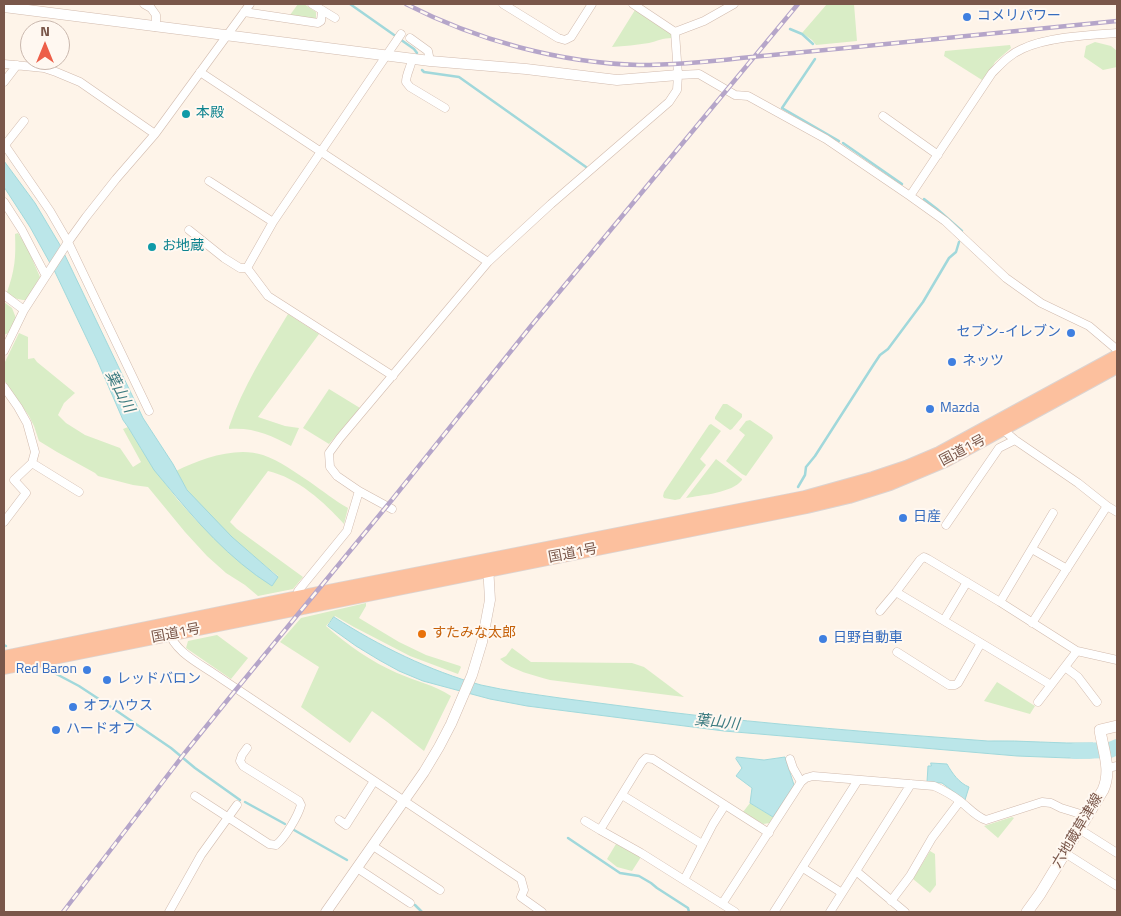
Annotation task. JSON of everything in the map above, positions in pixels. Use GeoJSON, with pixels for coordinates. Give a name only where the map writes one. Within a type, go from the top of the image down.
{"type":"FeatureCollection","features":[{"type":"Feature","properties":{"kind":"highway","name":"国道1号"},"geometry":{"type":"LineString","coordinates":[[4,668],[298,597],[797,509],[848,497],[890,484],[945,461],[998,426],[1117,356]]}},
{"type":"Feature","properties":{"kind":"highway","name":"国道1号"},"geometry":{"type":"LineString","coordinates":[[998,426],[1117,367]]}},
{"type":"Feature","properties":{"kind":"highway","name":"国道1号"},"geometry":{"type":"LineString","coordinates":[[4,657],[168,629],[488,565]]}},
{"type":"Feature","properties":{"kind":"main road","name":"六地蔵草津線"},"geometry":{"type":"LineString","coordinates":[[1027,912],[1065,853],[1106,782],[1110,765],[1100,730],[1117,726]]}},
{"type":"Feature","properties":{"kind":"street"},"geometry":{"type":"LineString","coordinates":[[144,4],[151,8],[156,15],[156,26]]}},
{"type":"Feature","properties":{"kind":"street"},"geometry":{"type":"LineString","coordinates":[[4,351],[6,341],[24,310],[86,217],[155,134],[250,4]]}},
{"type":"Feature","properties":{"kind":"street"},"geometry":{"type":"LineString","coordinates":[[312,4],[335,18]]}},
{"type":"Feature","properties":{"kind":"street"},"geometry":{"type":"LineString","coordinates":[[503,4],[558,38],[565,40],[571,37],[592,4]]}},
{"type":"Feature","properties":{"kind":"street"},"geometry":{"type":"LineString","coordinates":[[633,4],[675,32]]}},
{"type":"Feature","properties":{"kind":"street"},"geometry":{"type":"LineString","coordinates":[[675,32],[704,20],[734,4]]}},
{"type":"Feature","properties":{"kind":"street"},"geometry":{"type":"LineString","coordinates":[[4,7],[430,62],[526,69],[617,80],[699,74],[735,95],[748,96],[826,138],[945,221],[1006,278],[1041,303],[1088,326],[1117,349]]}},
{"type":"Feature","properties":{"kind":"street"},"geometry":{"type":"LineString","coordinates":[[244,12],[318,24],[321,20],[322,10]]}},
{"type":"Feature","properties":{"kind":"street"},"geometry":{"type":"LineString","coordinates":[[392,509],[359,491],[337,476],[330,467],[329,453],[488,262],[551,204],[669,102],[676,90],[678,75],[675,32]]}},
{"type":"Feature","properties":{"kind":"street"},"geometry":{"type":"LineString","coordinates":[[910,196],[992,73],[1005,60],[1021,49],[1036,43],[1055,39],[1117,33]]}},
{"type":"Feature","properties":{"kind":"street"},"geometry":{"type":"LineString","coordinates":[[247,268],[272,222],[398,37]]}},
{"type":"Feature","properties":{"kind":"street"},"geometry":{"type":"LineString","coordinates":[[410,38],[428,51],[430,62]]}},
{"type":"Feature","properties":{"kind":"street"},"geometry":{"type":"LineString","coordinates":[[412,59],[406,82],[410,87],[445,108]]}},
{"type":"Feature","properties":{"kind":"street"},"geometry":{"type":"LineString","coordinates":[[4,64],[44,68],[80,82],[155,134]]}},
{"type":"Feature","properties":{"kind":"street"},"geometry":{"type":"LineString","coordinates":[[4,82],[17,65]]}},
{"type":"Feature","properties":{"kind":"street"},"geometry":{"type":"LineString","coordinates":[[200,72],[488,262]]}},
{"type":"Feature","properties":{"kind":"street"},"geometry":{"type":"LineString","coordinates":[[883,116],[938,155]]}},
{"type":"Feature","properties":{"kind":"street"},"geometry":{"type":"LineString","coordinates":[[24,121],[4,145],[50,211],[149,411]]}},
{"type":"Feature","properties":{"kind":"street"},"geometry":{"type":"LineString","coordinates":[[209,181],[272,222]]}},
{"type":"Feature","properties":{"kind":"street"},"geometry":{"type":"LineString","coordinates":[[4,202],[47,274]]}},
{"type":"Feature","properties":{"kind":"street"},"geometry":{"type":"LineString","coordinates":[[189,230],[224,258],[240,268],[247,268]]}},
{"type":"Feature","properties":{"kind":"street"},"geometry":{"type":"LineString","coordinates":[[247,268],[268,296],[393,376]]}},
{"type":"Feature","properties":{"kind":"street"},"geometry":{"type":"LineString","coordinates":[[4,295],[24,310]]}},
{"type":"Feature","properties":{"kind":"street"},"geometry":{"type":"LineString","coordinates":[[4,387],[18,407],[26,423],[36,452],[32,463],[14,480],[26,493],[4,522]]}},
{"type":"Feature","properties":{"kind":"street"},"geometry":{"type":"LineString","coordinates":[[998,426],[1117,512]]}},
{"type":"Feature","properties":{"kind":"street"},"geometry":{"type":"LineString","coordinates":[[946,525],[999,448],[1015,440]]}},
{"type":"Feature","properties":{"kind":"street"},"geometry":{"type":"LineString","coordinates":[[32,463],[79,492]]}},
{"type":"Feature","properties":{"kind":"street"},"geometry":{"type":"LineString","coordinates":[[298,597],[298,591],[347,531],[359,491]]}},
{"type":"Feature","properties":{"kind":"street"},"geometry":{"type":"LineString","coordinates":[[1032,623],[1107,506]]}},
{"type":"Feature","properties":{"kind":"street"},"geometry":{"type":"LineString","coordinates":[[1000,602],[1053,513]]}},
{"type":"Feature","properties":{"kind":"street"},"geometry":{"type":"LineString","coordinates":[[1032,549],[1067,569]]}},
{"type":"Feature","properties":{"kind":"street"},"geometry":{"type":"LineString","coordinates":[[880,611],[924,557],[1000,602],[1077,652],[1117,660]]}},
{"type":"Feature","properties":{"kind":"street"},"geometry":{"type":"LineString","coordinates":[[326,912],[405,802],[451,724],[472,675],[482,642],[490,600],[488,565]]}},
{"type":"Feature","properties":{"kind":"street"},"geometry":{"type":"LineString","coordinates":[[944,620],[967,582]]}},
{"type":"Feature","properties":{"kind":"street"},"geometry":{"type":"LineString","coordinates":[[896,592],[1051,685]]}},
{"type":"Feature","properties":{"kind":"street"},"geometry":{"type":"LineString","coordinates":[[168,629],[178,648],[213,673],[521,879],[524,890],[521,897],[542,912]]}},
{"type":"Feature","properties":{"kind":"street"},"geometry":{"type":"LineString","coordinates":[[897,652],[949,685],[954,685],[958,683],[982,643]]}},
{"type":"Feature","properties":{"kind":"street"},"geometry":{"type":"LineString","coordinates":[[1038,702],[1077,652]]}},
{"type":"Feature","properties":{"kind":"street"},"geometry":{"type":"LineString","coordinates":[[1065,667],[1078,677],[1097,702]]}},
{"type":"Feature","properties":{"kind":"street"},"geometry":{"type":"LineString","coordinates":[[195,796],[269,844],[276,845],[280,842],[301,805],[299,801],[243,766],[240,761],[247,748]]}},
{"type":"Feature","properties":{"kind":"street"},"geometry":{"type":"LineString","coordinates":[[600,830],[646,758],[653,759],[769,833]]}},
{"type":"Feature","properties":{"kind":"street"},"geometry":{"type":"LineString","coordinates":[[790,759],[801,782]]}},
{"type":"Feature","properties":{"kind":"street"},"geometry":{"type":"LineString","coordinates":[[722,904],[801,782],[813,776],[934,786],[960,801],[981,819],[986,820],[1042,802],[1087,816]]}},
{"type":"Feature","properties":{"kind":"street"},"geometry":{"type":"LineString","coordinates":[[774,912],[858,780]]}},
{"type":"Feature","properties":{"kind":"street"},"geometry":{"type":"LineString","coordinates":[[339,820],[346,825],[374,781]]}},
{"type":"Feature","properties":{"kind":"street"},"geometry":{"type":"LineString","coordinates":[[830,912],[911,784]]}},
{"type":"Feature","properties":{"kind":"street"},"geometry":{"type":"LineString","coordinates":[[622,795],[702,844]]}},
{"type":"Feature","properties":{"kind":"street"},"geometry":{"type":"LineString","coordinates":[[891,901],[910,876],[932,838],[960,801]]}},
{"type":"Feature","properties":{"kind":"street"},"geometry":{"type":"LineString","coordinates":[[684,880],[725,804]]}},
{"type":"Feature","properties":{"kind":"street"},"geometry":{"type":"LineString","coordinates":[[169,912],[201,855],[237,805]]}},
{"type":"Feature","properties":{"kind":"street"},"geometry":{"type":"LineString","coordinates":[[585,821],[641,853],[735,912]]}},
{"type":"Feature","properties":{"kind":"street"},"geometry":{"type":"LineString","coordinates":[[1079,829],[1117,853]]}},
{"type":"Feature","properties":{"kind":"street"},"geometry":{"type":"LineString","coordinates":[[373,846],[440,890]]}},
{"type":"Feature","properties":{"kind":"street"},"geometry":{"type":"LineString","coordinates":[[1065,853],[1117,886]]}},
{"type":"Feature","properties":{"kind":"street"},"geometry":{"type":"LineString","coordinates":[[357,868],[410,903]]}},
{"type":"Feature","properties":{"kind":"street"},"geometry":{"type":"LineString","coordinates":[[803,868],[842,893]]}},
{"type":"Feature","properties":{"kind":"street"},"geometry":{"type":"LineString","coordinates":[[856,871],[905,912]]}},
{"type":"Feature","properties":{"kind":"green space"},"geometry":{"type":"Polygon","coordinates":[[[298,4],[304,4],[316,12],[316,19],[290,15],[298,4]]]}},
{"type":"Feature","properties":{"kind":"green space"},"geometry":{"type":"Polygon","coordinates":[[[827,4],[854,4],[857,41],[816,45],[802,33],[827,4]]]}},
{"type":"Feature","properties":{"kind":"green space"},"geometry":{"type":"Polygon","coordinates":[[[635,10],[670,32],[672,38],[644,44],[612,47],[635,10]]]}},
{"type":"Feature","properties":{"kind":"green space"},"geometry":{"type":"Polygon","coordinates":[[[1095,42],[1111,46],[1117,51],[1117,67],[1103,70],[1084,57],[1086,46],[1095,42]]]}},
{"type":"Feature","properties":{"kind":"green space"},"geometry":{"type":"Polygon","coordinates":[[[1010,45],[1011,48],[995,62],[982,80],[944,56],[945,51],[1010,45]]]}},
{"type":"Feature","properties":{"kind":"green space"},"geometry":{"type":"Polygon","coordinates":[[[18,233],[27,247],[40,277],[26,300],[15,298],[7,292],[14,263],[15,234],[18,233]]]}},
{"type":"Feature","properties":{"kind":"green space"},"geometry":{"type":"Polygon","coordinates":[[[4,302],[12,308],[16,318],[8,333],[4,335],[4,302]]]}},
{"type":"Feature","properties":{"kind":"green space"},"geometry":{"type":"Polygon","coordinates":[[[288,314],[319,334],[258,417],[285,426],[299,428],[291,446],[262,433],[246,429],[229,429],[248,383],[288,314]]]}},
{"type":"Feature","properties":{"kind":"green space"},"geometry":{"type":"Polygon","coordinates":[[[19,333],[28,337],[28,359],[34,358],[75,393],[64,403],[58,415],[66,423],[85,435],[120,448],[133,467],[141,462],[123,429],[128,427],[155,470],[196,520],[272,586],[278,576],[208,515],[188,491],[176,471],[218,455],[241,452],[263,455],[287,467],[348,508],[344,524],[319,499],[300,485],[279,474],[268,471],[230,522],[303,577],[293,589],[258,596],[226,573],[207,556],[148,487],[98,476],[39,441],[29,416],[4,380],[4,364],[19,333]]]}},
{"type":"Feature","properties":{"kind":"green space"},"geometry":{"type":"Polygon","coordinates":[[[329,389],[360,408],[329,444],[303,428],[329,389]]]}},
{"type":"Feature","properties":{"kind":"green space"},"geometry":{"type":"Polygon","coordinates":[[[723,404],[727,404],[742,414],[742,417],[730,430],[715,419],[723,404]]]}},
{"type":"Feature","properties":{"kind":"green space"},"geometry":{"type":"Polygon","coordinates":[[[750,420],[772,435],[773,438],[746,476],[726,461],[745,435],[739,430],[746,421],[750,420]]]}},
{"type":"Feature","properties":{"kind":"green space"},"geometry":{"type":"Polygon","coordinates":[[[711,424],[721,431],[700,459],[706,465],[680,499],[664,498],[664,492],[711,424]]]}},
{"type":"Feature","properties":{"kind":"green space"},"geometry":{"type":"Polygon","coordinates":[[[716,459],[742,480],[724,491],[686,498],[716,459]]]}},
{"type":"Feature","properties":{"kind":"green space"},"geometry":{"type":"Polygon","coordinates":[[[366,603],[359,618],[399,642],[426,655],[461,667],[458,674],[410,656],[335,616],[326,626],[342,640],[378,664],[451,696],[424,751],[372,711],[350,743],[301,707],[319,667],[280,642],[301,618],[366,603]]]}},
{"type":"Feature","properties":{"kind":"green space"},"geometry":{"type":"Polygon","coordinates":[[[217,635],[248,658],[231,679],[186,648],[188,641],[217,635]]]}},
{"type":"Feature","properties":{"kind":"green space"},"geometry":{"type":"Polygon","coordinates":[[[512,648],[531,662],[632,663],[644,667],[684,697],[550,680],[517,670],[500,659],[506,656],[512,648]]]}},
{"type":"Feature","properties":{"kind":"green space"},"geometry":{"type":"Polygon","coordinates":[[[997,682],[1035,706],[1030,714],[984,701],[997,682]]]}},
{"type":"Feature","properties":{"kind":"green space"},"geometry":{"type":"Polygon","coordinates":[[[750,803],[773,817],[770,823],[763,824],[743,812],[750,803]]]}},
{"type":"Feature","properties":{"kind":"green space"},"geometry":{"type":"Polygon","coordinates":[[[1014,818],[998,838],[984,826],[1014,818]]]}},
{"type":"Feature","properties":{"kind":"green space"},"geometry":{"type":"Polygon","coordinates":[[[616,844],[641,857],[632,871],[617,867],[607,859],[616,844]]]}},
{"type":"Feature","properties":{"kind":"green space"},"geometry":{"type":"Polygon","coordinates":[[[930,851],[935,854],[936,885],[930,893],[913,879],[930,851]]]}},
{"type":"Feature","properties":{"kind":"water"},"geometry":{"type":"Polygon","coordinates":[[[4,161],[35,203],[60,245],[143,418],[173,464],[187,490],[232,537],[278,577],[272,586],[227,552],[188,511],[154,470],[123,420],[55,272],[30,227],[4,187],[4,161]]]}},
{"type":"Feature","properties":{"kind":"water"},"geometry":{"type":"Polygon","coordinates":[[[334,617],[405,657],[443,673],[501,689],[668,712],[788,725],[988,741],[1093,743],[1097,748],[1099,757],[1017,756],[724,731],[527,706],[490,699],[423,681],[399,671],[356,646],[328,626],[334,617]]]}},
{"type":"Feature","properties":{"kind":"water"},"geometry":{"type":"Polygon","coordinates":[[[737,757],[764,760],[785,757],[794,785],[773,817],[750,803],[752,788],[736,776],[742,768],[736,759],[737,757]]]}},
{"type":"Feature","properties":{"kind":"water"},"geometry":{"type":"Polygon","coordinates":[[[931,763],[947,764],[956,777],[969,787],[965,800],[942,783],[927,782],[928,766],[931,766],[931,763]]]}},
{"type":"Feature","properties":{"kind":"waterway"},"geometry":{"type":"LineString","coordinates":[[350,4],[417,53]]}},
{"type":"Feature","properties":{"kind":"waterway"},"geometry":{"type":"LineString","coordinates":[[790,29],[802,34],[813,44]]}},
{"type":"Feature","properties":{"kind":"waterway"},"geometry":{"type":"LineString","coordinates":[[815,59],[782,108],[839,141]]}},
{"type":"Feature","properties":{"kind":"waterway"},"geometry":{"type":"LineString","coordinates":[[422,70],[424,72],[459,77],[586,167]]}},
{"type":"Feature","properties":{"kind":"waterway"},"geometry":{"type":"LineString","coordinates":[[843,143],[902,184]]}},
{"type":"Feature","properties":{"kind":"waterway"},"geometry":{"type":"LineString","coordinates":[[924,199],[962,231]]}},
{"type":"Feature","properties":{"kind":"waterway"},"geometry":{"type":"LineString","coordinates":[[798,487],[805,475],[806,467],[880,355],[888,349],[923,302],[949,258],[956,252],[959,242]]}},
{"type":"Feature","properties":{"kind":"waterway"},"geometry":{"type":"LineString","coordinates":[[45,668],[79,686],[111,707],[171,748],[195,768],[240,800]]}},
{"type":"Feature","properties":{"kind":"waterway","name":"葉山川"},"geometry":{"type":"LineString","coordinates":[[1075,751],[1110,750],[1117,747]]}},
{"type":"Feature","properties":{"kind":"waterway"},"geometry":{"type":"LineString","coordinates":[[245,802],[285,824]]}},
{"type":"Feature","properties":{"kind":"waterway"},"geometry":{"type":"LineString","coordinates":[[294,830],[347,860]]}},
{"type":"Feature","properties":{"kind":"waterway"},"geometry":{"type":"LineString","coordinates":[[568,838],[620,873],[639,876],[651,883],[688,908],[689,912]]}},
{"type":"Feature","properties":{"kind":"waterway"},"geometry":{"type":"LineString","coordinates":[[415,905],[422,912]]}},
{"type":"Feature","properties":{"kind":"railway"},"geometry":{"type":"LineString","coordinates":[[406,4],[461,28],[519,47],[579,60],[639,65],[703,62],[1117,21]]}},
{"type":"Feature","properties":{"kind":"railway"},"geometry":{"type":"LineString","coordinates":[[63,912],[230,697],[391,501],[531,326],[798,4]]}},
{"type":"Feature","properties":{"kind":"place","name":"コメリパワー"},"geometry":{"type":"Point","coordinates":[967,17]}},
{"type":"Feature","properties":{"kind":"place","name":"本殿"},"geometry":{"type":"Point","coordinates":[186,114]}},
{"type":"Feature","properties":{"kind":"place","name":"お地蔵"},"geometry":{"type":"Point","coordinates":[152,247]}},
{"type":"Feature","properties":{"kind":"place","name":"セブン-イレブン"},"geometry":{"type":"Point","coordinates":[1071,333]}},
{"type":"Feature","properties":{"kind":"place","name":"ネッツ"},"geometry":{"type":"Point","coordinates":[952,362]}},
{"type":"Feature","properties":{"kind":"place","name":"Mazda"},"geometry":{"type":"Point","coordinates":[930,409]}},
{"type":"Feature","properties":{"kind":"place","name":"日産"},"geometry":{"type":"Point","coordinates":[903,518]}},
{"type":"Feature","properties":{"kind":"place","name":"すたみな太郎"},"geometry":{"type":"Point","coordinates":[422,634]}},
{"type":"Feature","properties":{"kind":"place","name":"日野自動車"},"geometry":{"type":"Point","coordinates":[823,639]}},
{"type":"Feature","properties":{"kind":"place","name":"Red Baron"},"geometry":{"type":"Point","coordinates":[87,670]}},
{"type":"Feature","properties":{"kind":"place","name":"レッドバロン"},"geometry":{"type":"Point","coordinates":[107,680]}},
{"type":"Feature","properties":{"kind":"place","name":"オフハウス"},"geometry":{"type":"Point","coordinates":[73,707]}},
{"type":"Feature","properties":{"kind":"place","name":"ハードオフ"},"geometry":{"type":"Point","coordinates":[56,730]}}]}
